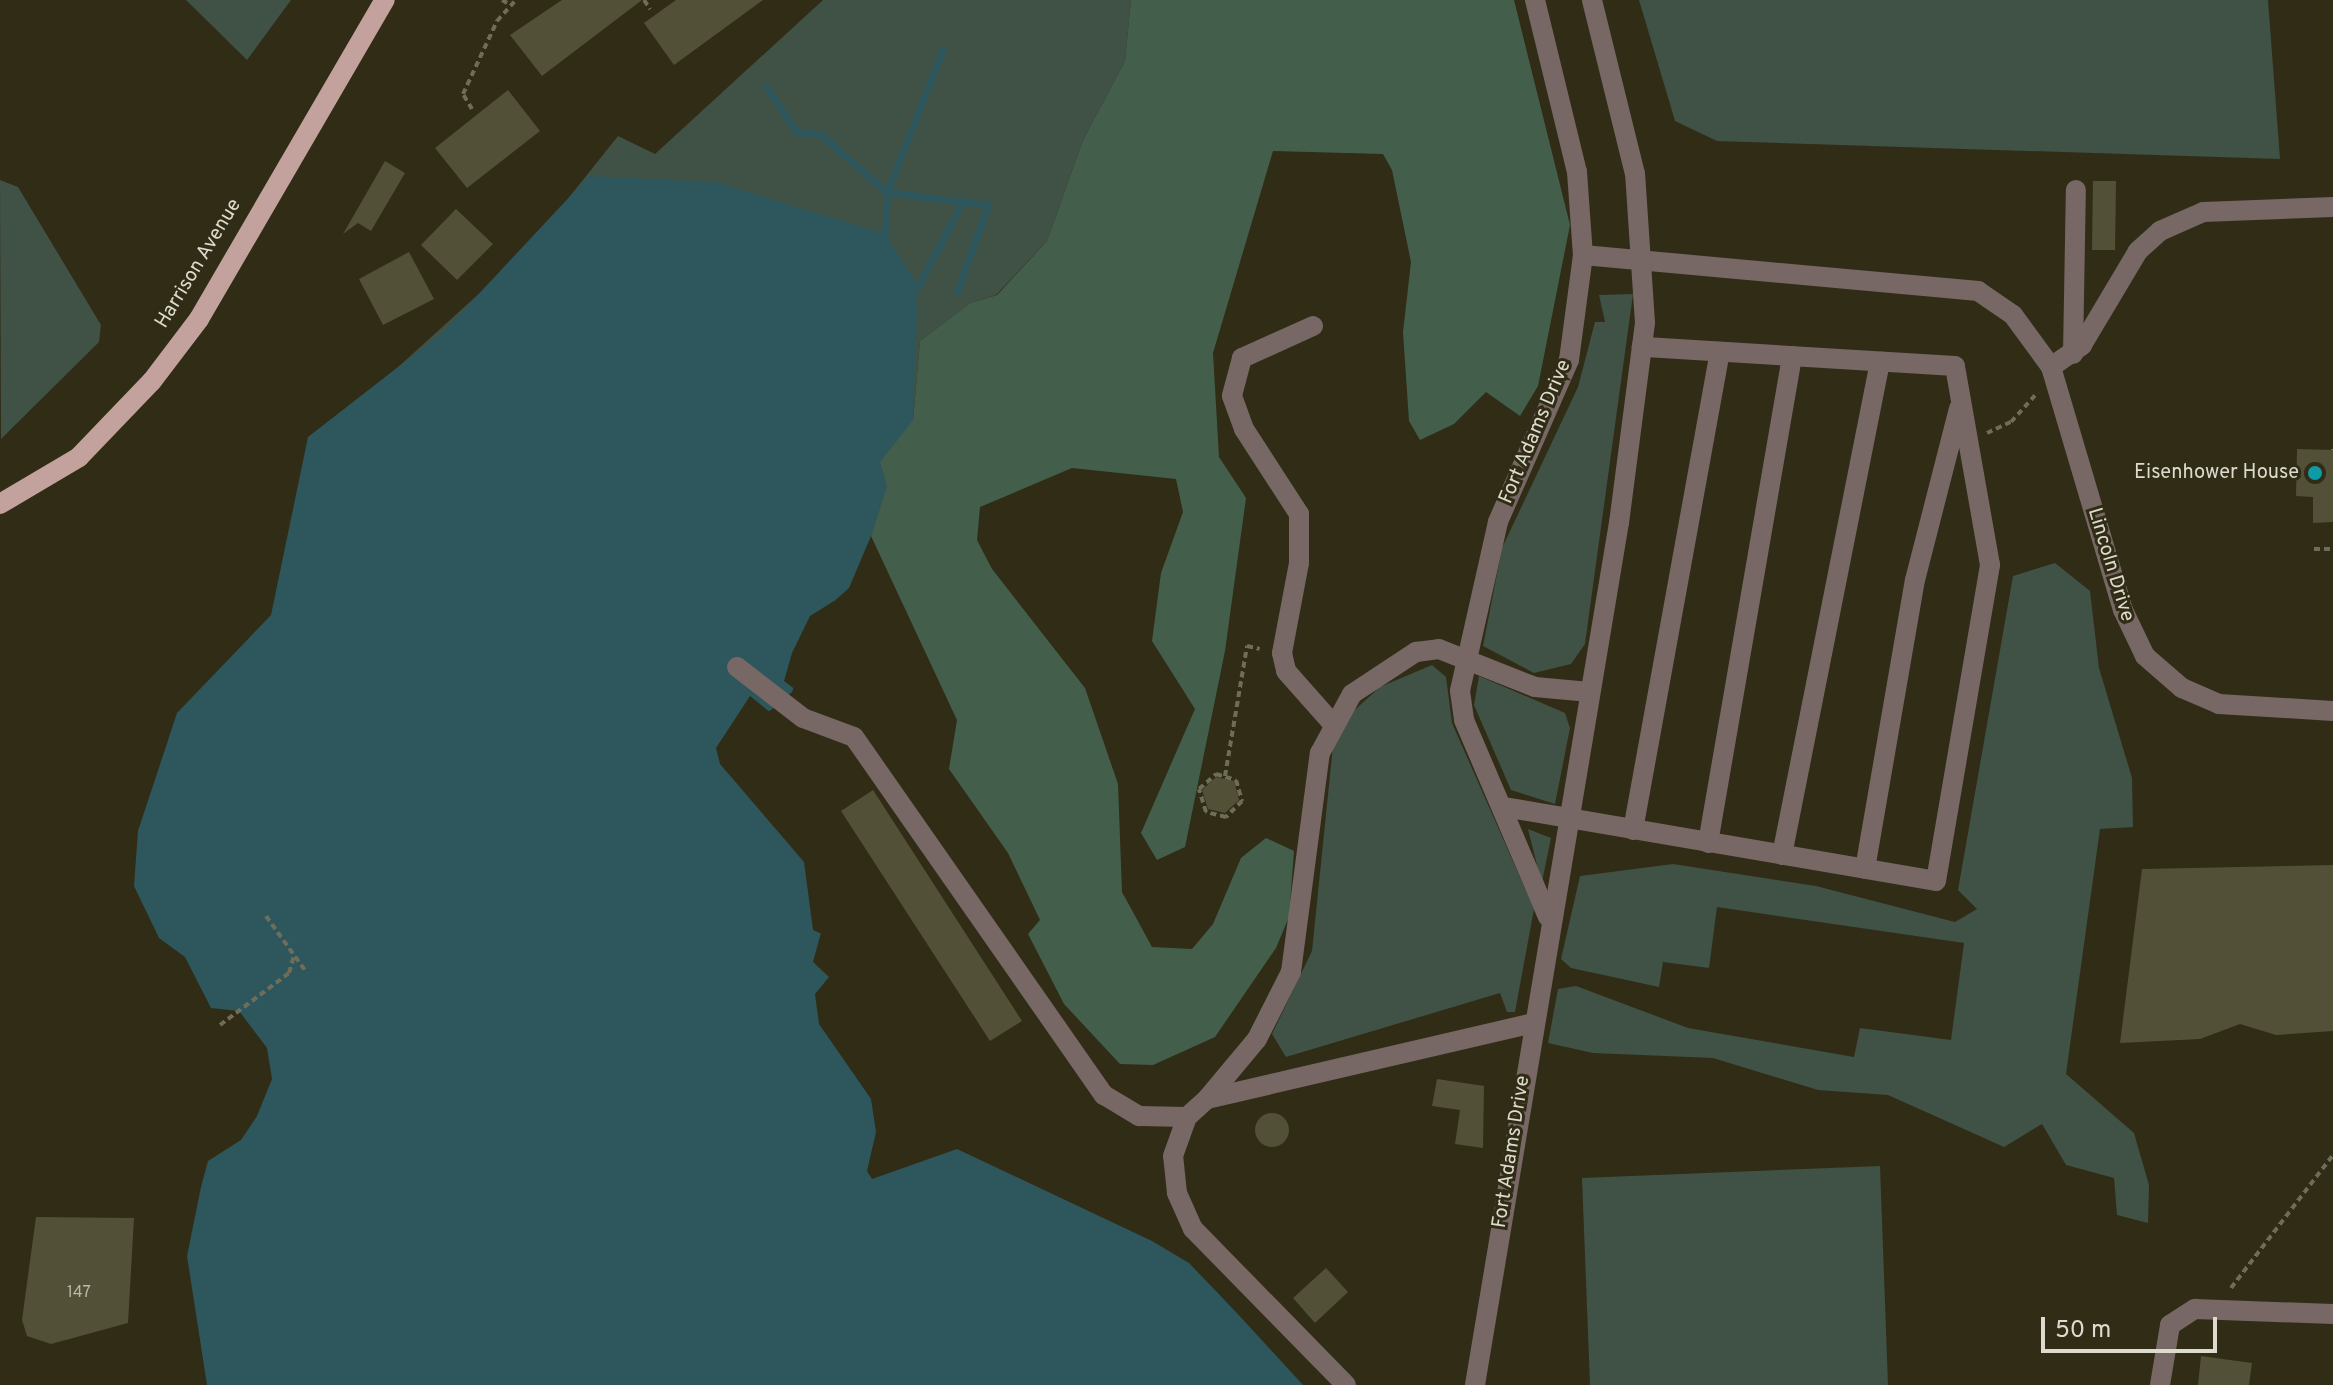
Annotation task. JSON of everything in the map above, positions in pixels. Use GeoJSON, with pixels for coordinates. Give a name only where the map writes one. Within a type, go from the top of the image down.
{"type":"FeatureCollection","features":[{"type":"Feature","properties":{"kind":"main road","name":"Harrison Avenue"},"geometry":{"type":"LineString","coordinates":[[0,504],[79,457],[152,381],[199,319],[385,0]]}},
{"type":"Feature","properties":{"kind":"street","name":"Fort Adams Drive"},"geometry":{"type":"LineString","coordinates":[[1535,0],[1577,172],[1583,255],[1569,360],[1498,522],[1464,656],[1464,720],[1504,807],[1549,919]]}},
{"type":"Feature","properties":{"kind":"street","name":"Fort Adams Drive"},"geometry":{"type":"LineString","coordinates":[[1475,1385],[1549,919],[1590,692],[1642,347],[1641,262],[1635,174],[1592,0]]}},
{"type":"Feature","properties":{"kind":"street"},"geometry":{"type":"LineString","coordinates":[[2073,354],[2076,190]]}},
{"type":"Feature","properties":{"kind":"street"},"geometry":{"type":"LineString","coordinates":[[2054,375],[2073,354],[2138,251],[2160,231],[2203,212],[2333,207]]}},
{"type":"Feature","properties":{"kind":"street","name":"Lincoln Drive"},"geometry":{"type":"LineString","coordinates":[[1583,255],[1964,287],[2013,315],[2054,375],[2123,610],[2145,656],[2182,688],[2219,704],[2333,711]]}},
{"type":"Feature","properties":{"kind":"street"},"geometry":{"type":"LineString","coordinates":[[1313,326],[1253,349],[1232,377],[1244,429],[1294,502],[1301,528],[1282,653],[1286,671],[1332,723]]}},
{"type":"Feature","properties":{"kind":"street"},"geometry":{"type":"LineString","coordinates":[[1504,807],[1936,881],[1990,565],[1955,366],[1642,347]]}},
{"type":"Feature","properties":{"kind":"street"},"geometry":{"type":"LineString","coordinates":[[1633,830],[1720,352]]}},
{"type":"Feature","properties":{"kind":"street"},"geometry":{"type":"LineString","coordinates":[[1708,843],[1792,356]]}},
{"type":"Feature","properties":{"kind":"street"},"geometry":{"type":"LineString","coordinates":[[1782,855],[1880,362]]}},
{"type":"Feature","properties":{"kind":"street"},"geometry":{"type":"LineString","coordinates":[[1865,869],[1915,580],[1961,401]]}},
{"type":"Feature","properties":{"kind":"street"},"geometry":{"type":"LineString","coordinates":[[1346,1385],[1193,1229],[1177,1193],[1173,1156],[1187,1117],[1207,1099],[1257,1039],[1291,972],[1317,772],[1332,723],[1374,675],[1416,652],[1464,656],[1535,687],[1590,692]]}},
{"type":"Feature","properties":{"kind":"street"},"geometry":{"type":"LineString","coordinates":[[737,667],[803,718],[854,737],[1104,1095],[1139,1116],[1187,1117]]}},
{"type":"Feature","properties":{"kind":"street"},"geometry":{"type":"LineString","coordinates":[[1207,1099],[1533,1023]]}},
{"type":"Feature","properties":{"kind":"street"},"geometry":{"type":"LineString","coordinates":[[2160,1385],[2170,1325],[2218,1306],[2333,1314]]}},
{"type":"Feature","properties":{"kind":"path"},"geometry":{"type":"LineString","coordinates":[[502,0],[509,4]]}},
{"type":"Feature","properties":{"kind":"path"},"geometry":{"type":"LineString","coordinates":[[472,109],[463,94],[509,4],[516,0]]}},
{"type":"Feature","properties":{"kind":"path"},"geometry":{"type":"LineString","coordinates":[[644,0],[650,9]]}},
{"type":"Feature","properties":{"kind":"path"},"geometry":{"type":"LineString","coordinates":[[1968,438],[2001,430],[2054,375]]}},
{"type":"Feature","properties":{"kind":"path"},"geometry":{"type":"LineString","coordinates":[[2314,549],[2333,549]]}},
{"type":"Feature","properties":{"kind":"path"},"geometry":{"type":"LineString","coordinates":[[1225,776],[1247,646],[1282,653]]}},
{"type":"Feature","properties":{"kind":"path"},"geometry":{"type":"LineString","coordinates":[[1216,774],[1225,776],[1236,780],[1242,801],[1226,817],[1206,812],[1199,789],[1216,774]]}},
{"type":"Feature","properties":{"kind":"path"},"geometry":{"type":"LineString","coordinates":[[266,916],[307,973]]}},
{"type":"Feature","properties":{"kind":"path"},"geometry":{"type":"LineString","coordinates":[[220,1025],[289,973],[294,956]]}},
{"type":"Feature","properties":{"kind":"path"},"geometry":{"type":"LineString","coordinates":[[2218,1306],[2333,1155]]}},
{"type":"Feature","properties":{"kind":"green space"},"geometry":{"type":"Polygon","coordinates":[[[186,0],[291,0],[247,60],[186,0]]]}},
{"type":"Feature","properties":{"kind":"green space"},"geometry":{"type":"Polygon","coordinates":[[[823,0],[1131,0],[1125,61],[1083,140],[1047,241],[996,295],[970,303],[920,341],[913,420],[871,536],[815,505],[363,399],[527,250],[618,136],[655,154],[823,0]]]}},
{"type":"Feature","properties":{"kind":"green space"},"geometry":{"type":"Polygon","coordinates":[[[1131,0],[1514,0],[1570,225],[1538,386],[1520,416],[1486,392],[1454,424],[1420,440],[1409,421],[1403,332],[1411,262],[1392,170],[1383,154],[1273,151],[1213,353],[1219,457],[1246,498],[1225,651],[1185,847],[1157,860],[1141,833],[1195,709],[1152,641],[1161,573],[1183,512],[1176,479],[1072,468],[980,507],[977,540],[992,569],[1085,688],[1118,784],[1122,892],[1152,947],[1192,949],[1213,924],[1241,858],[1266,838],[1294,851],[1289,917],[1276,948],[1215,1037],[1153,1065],[1120,1064],[1064,1004],[1028,934],[1040,920],[1008,853],[949,769],[957,720],[871,536],[887,486],[880,462],[913,420],[920,341],[970,303],[997,295],[1047,241],[1083,140],[1125,61],[1131,0]]]}},
{"type":"Feature","properties":{"kind":"green space"},"geometry":{"type":"Polygon","coordinates":[[[1639,0],[2268,0],[2280,159],[1717,141],[1675,121],[1639,0]]]}},
{"type":"Feature","properties":{"kind":"green space"},"geometry":{"type":"Polygon","coordinates":[[[0,180],[18,187],[101,325],[99,342],[1,439],[0,180]]]}},
{"type":"Feature","properties":{"kind":"green space"},"geometry":{"type":"Polygon","coordinates":[[[1633,294],[1585,644],[1571,664],[1534,673],[1483,646],[1502,548],[1578,387],[1595,322],[1605,322],[1599,295],[1633,294]]]}},
{"type":"Feature","properties":{"kind":"green space"},"geometry":{"type":"Polygon","coordinates":[[[2055,563],[2090,591],[2099,668],[2132,778],[2133,827],[2100,829],[2066,1074],[2134,1133],[2149,1185],[2148,1223],[2117,1215],[2114,1178],[2066,1165],[2042,1124],[2004,1147],[1888,1095],[1818,1090],[1713,1058],[1593,1053],[1548,1043],[1558,989],[1576,986],[1688,1028],[1854,1057],[1860,1028],[1951,1040],[1964,943],[1717,907],[1709,968],[1663,962],[1659,987],[1571,968],[1561,959],[1580,876],[1673,864],[1816,886],[1955,922],[1977,909],[1958,890],[2013,576],[2055,563]]]}},
{"type":"Feature","properties":{"kind":"green space"},"geometry":{"type":"Polygon","coordinates":[[[1432,665],[1446,677],[1452,723],[1534,909],[1515,1012],[1507,1012],[1500,993],[1286,1057],[1272,1034],[1312,951],[1333,746],[1348,716],[1380,687],[1432,665]]]}},
{"type":"Feature","properties":{"kind":"green space"},"geometry":{"type":"Polygon","coordinates":[[[1479,676],[1565,713],[1570,728],[1555,804],[1511,790],[1474,705],[1479,676]]]}},
{"type":"Feature","properties":{"kind":"green space"},"geometry":{"type":"Polygon","coordinates":[[[1528,829],[1551,838],[1542,882],[1541,881],[1528,829]]]}},
{"type":"Feature","properties":{"kind":"green space"},"geometry":{"type":"Polygon","coordinates":[[[1880,1166],[1888,1385],[1590,1385],[1582,1178],[1880,1166]]]}},
{"type":"Feature","properties":{"kind":"water"},"geometry":{"type":"Polygon","coordinates":[[[589,176],[716,182],[885,234],[918,286],[913,420],[880,462],[887,486],[871,536],[849,588],[821,613],[792,692],[745,732],[738,753],[808,854],[822,929],[813,962],[829,977],[815,994],[819,1024],[871,1099],[876,1132],[867,1171],[872,1179],[957,1149],[1152,1241],[1189,1263],[1306,1385],[207,1385],[187,1256],[201,1187],[208,1161],[241,1140],[257,1116],[272,1079],[267,1048],[239,1011],[211,1008],[185,957],[159,938],[134,886],[138,831],[177,713],[271,615],[308,437],[443,332],[589,176]]]}},
{"type":"Feature","properties":{"kind":"pier"},"geometry":{"type":"Polygon","coordinates":[[[834,601],[804,661],[796,690],[784,681],[792,653],[810,616],[834,601]]]}},
{"type":"Feature","properties":{"kind":"pier"},"geometry":{"type":"Polygon","coordinates":[[[750,696],[776,717],[748,735],[742,752],[811,852],[824,935],[813,930],[804,862],[720,764],[716,748],[750,696]]]}},
{"type":"Feature","properties":{"kind":"pier"},"geometry":{"type":"Polygon","coordinates":[[[1184,1255],[1269,1334],[1310,1385],[1303,1385],[1184,1255]]]}},
{"type":"Feature","properties":{"kind":"building"},"geometry":{"type":"Polygon","coordinates":[[[562,0],[642,0],[542,76],[510,35],[562,0]]]}},
{"type":"Feature","properties":{"kind":"building"},"geometry":{"type":"Polygon","coordinates":[[[676,0],[763,0],[674,65],[644,23],[676,0]]]}},
{"type":"Feature","properties":{"kind":"building"},"geometry":{"type":"Polygon","coordinates":[[[508,90],[540,131],[467,188],[435,148],[508,90]]]}},
{"type":"Feature","properties":{"kind":"building"},"geometry":{"type":"Polygon","coordinates":[[[385,161],[405,173],[371,231],[358,223],[343,234],[385,161]]]}},
{"type":"Feature","properties":{"kind":"building"},"geometry":{"type":"Polygon","coordinates":[[[2093,181],[2116,181],[2115,250],[2092,250],[2093,181]]]}},
{"type":"Feature","properties":{"kind":"building"},"geometry":{"type":"Polygon","coordinates":[[[456,209],[493,244],[457,280],[421,245],[456,209]]]}},
{"type":"Feature","properties":{"kind":"building"},"geometry":{"type":"Polygon","coordinates":[[[409,252],[434,299],[383,325],[359,279],[409,252]]]}},
{"type":"Feature","properties":{"kind":"building","name":"Eisenhower House"},"geometry":{"type":"Polygon","coordinates":[[[2297,449],[2333,450],[2333,522],[2313,523],[2313,497],[2296,496],[2297,449]]]}},
{"type":"Feature","properties":{"kind":"building"},"geometry":{"type":"Polygon","coordinates":[[[1216,777],[1234,781],[1239,800],[1225,813],[1208,809],[1202,790],[1216,777]]]}},
{"type":"Feature","properties":{"kind":"building"},"geometry":{"type":"Polygon","coordinates":[[[873,790],[1022,1021],[990,1041],[841,811],[873,790]]]}},
{"type":"Feature","properties":{"kind":"building"},"geometry":{"type":"Polygon","coordinates":[[[2333,865],[2333,1031],[2276,1035],[2240,1024],[2200,1039],[2120,1043],[2142,869],[2333,865]]]}},
{"type":"Feature","properties":{"kind":"building"},"geometry":{"type":"Polygon","coordinates":[[[1437,1079],[1484,1086],[1483,1148],[1455,1144],[1460,1110],[1432,1106],[1437,1079]]]}},
{"type":"Feature","properties":{"kind":"building"},"geometry":{"type":"Polygon","coordinates":[[[1272,1113],[1284,1118],[1289,1130],[1284,1142],[1272,1147],[1260,1142],[1255,1130],[1260,1118],[1272,1113]]]}},
{"type":"Feature","properties":{"kind":"building"},"geometry":{"type":"Polygon","coordinates":[[[36,1217],[134,1218],[128,1323],[51,1344],[27,1336],[22,1320],[36,1217]]]}},
{"type":"Feature","properties":{"kind":"building"},"geometry":{"type":"Polygon","coordinates":[[[1326,1268],[1348,1292],[1315,1323],[1293,1298],[1326,1268]]]}},
{"type":"Feature","properties":{"kind":"building"},"geometry":{"type":"Polygon","coordinates":[[[2201,1356],[2252,1363],[2249,1385],[2198,1385],[2201,1356]]]}},
{"type":"Feature","properties":{"kind":"waterway"},"geometry":{"type":"LineString","coordinates":[[885,234],[887,192],[943,49]]}},
{"type":"Feature","properties":{"kind":"waterway"},"geometry":{"type":"LineString","coordinates":[[766,86],[796,132],[820,134],[887,192],[988,205],[957,292]]}},
{"type":"Feature","properties":{"kind":"waterway"},"geometry":{"type":"LineString","coordinates":[[918,286],[963,201]]}},
{"type":"Feature","properties":{"kind":"place","name":"Eisenhower House"},"geometry":{"type":"Point","coordinates":[2315,473]}}]}
